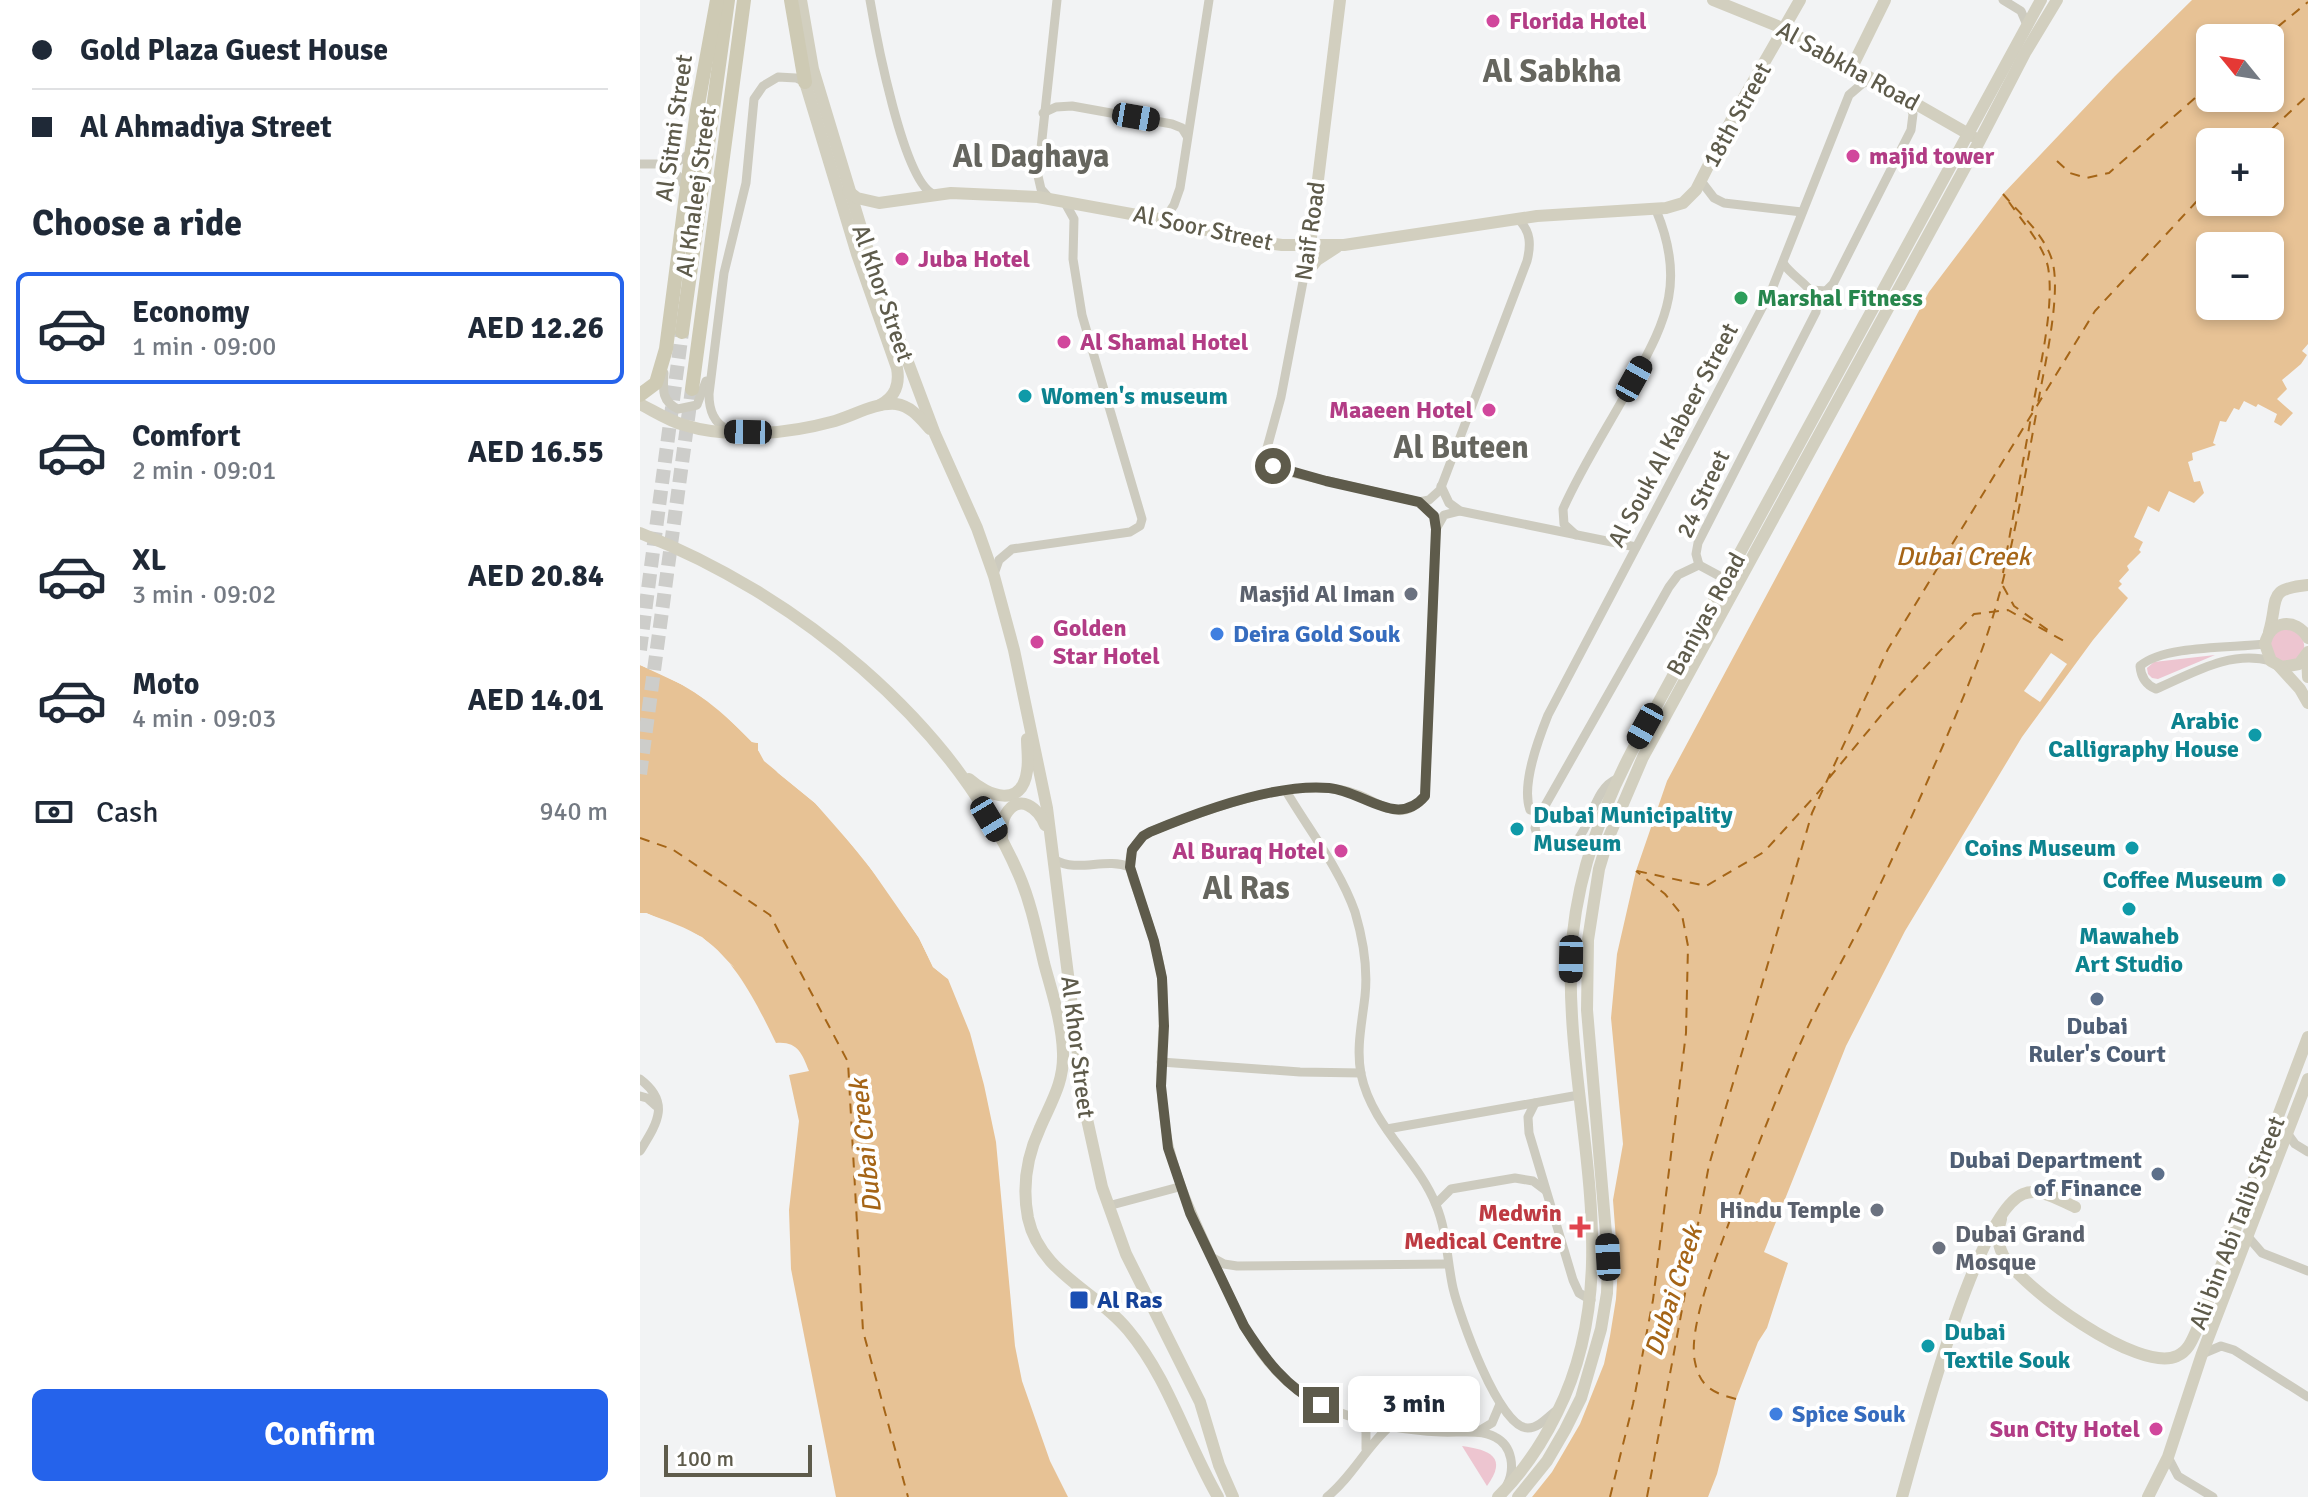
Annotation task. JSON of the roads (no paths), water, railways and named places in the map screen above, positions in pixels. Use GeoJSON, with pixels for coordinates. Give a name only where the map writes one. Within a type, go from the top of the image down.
{"type":"FeatureCollection","features":[{"type":"Feature","properties":{"kind":"main road","name":"Al Sitmi Street"},"geometry":{"type":"LineString","coordinates":[[640,395],[656,383],[666,349],[703,69],[717,0]]}},
{"type":"Feature","properties":{"kind":"main road","name":"Al Khaleej Street"},"geometry":{"type":"LineString","coordinates":[[682,332],[728,0]]}},
{"type":"Feature","properties":{"kind":"main road","name":"Al Khaleej Street"},"geometry":{"type":"LineString","coordinates":[[692,389],[744,0]]}},
{"type":"Feature","properties":{"kind":"main road"},"geometry":{"type":"LineString","coordinates":[[791,0],[805,82]]}},
{"type":"Feature","properties":{"kind":"main road","name":"Al Khor Street"},"geometry":{"type":"LineString","coordinates":[[801,0],[813,69],[848,191],[890,319],[994,576],[1027,709],[1054,855],[1088,1129],[1108,1206],[1137,1277],[1205,1415],[1219,1465],[1233,1497]]}},
{"type":"Feature","properties":{"kind":"main road","name":"Naif Road"},"geometry":{"type":"LineString","coordinates":[[1310,245],[1340,0]]}},
{"type":"Feature","properties":{"kind":"main road","name":"Al Sabkha Road"},"geometry":{"type":"LineString","coordinates":[[1713,0],[1785,29],[1980,140]]}},
{"type":"Feature","properties":{"kind":"main road","name":"18th Street"},"geometry":{"type":"LineString","coordinates":[[1656,210],[1683,203],[1701,181],[1734,115],[1800,0]]}},
{"type":"Feature","properties":{"kind":"main road"},"geometry":{"type":"LineString","coordinates":[[1852,67],[1885,0]]}},
{"type":"Feature","properties":{"kind":"main road","name":"Baniyas Road"},"geometry":{"type":"LineString","coordinates":[[1501,1494],[1536,1451],[1560,1407],[1582,1350],[1591,1300],[1593,1237],[1571,982],[1573,929],[1581,884],[1600,817],[1617,779],[2041,0]]}},
{"type":"Feature","properties":{"kind":"main road","name":"Baniyas Road"},"geometry":{"type":"LineString","coordinates":[[1518,1497],[1547,1461],[1581,1398],[1601,1329],[1607,1293],[1607,1221],[1587,1010],[1588,940],[1599,869],[1612,827],[1643,757],[2019,64],[2057,0]]}},
{"type":"Feature","properties":{"kind":"main road"},"geometry":{"type":"LineString","coordinates":[[1775,47],[1793,40],[1807,42]]}},
{"type":"Feature","properties":{"kind":"main road","name":"Al Khor Street"},"geometry":{"type":"LineString","coordinates":[[805,82],[857,254],[897,368],[898,386],[894,394],[880,405]]}},
{"type":"Feature","properties":{"kind":"main road","name":"Al Soor Street"},"geometry":{"type":"LineString","coordinates":[[848,191],[857,198],[879,203],[933,194],[1050,199],[1282,245],[1344,245],[1518,219],[1656,210]]}},
{"type":"Feature","properties":{"kind":"main road"},"geometry":{"type":"LineString","coordinates":[[1282,245],[1309,225],[1314,213]]}},
{"type":"Feature","properties":{"kind":"main road"},"geometry":{"type":"LineString","coordinates":[[1304,276],[1321,257],[1344,245]]}},
{"type":"Feature","properties":{"kind":"main road"},"geometry":{"type":"LineString","coordinates":[[640,404],[686,426],[729,431],[780,431],[831,422],[880,405],[898,404],[907,407],[935,434]]}},
{"type":"Feature","properties":{"kind":"main road"},"geometry":{"type":"LineString","coordinates":[[640,533],[717,568],[765,595],[810,626],[876,682],[945,758],[986,793],[994,796],[1012,793],[1022,784],[1027,772],[1027,709]]}},
{"type":"Feature","properties":{"kind":"main road"},"geometry":{"type":"LineString","coordinates":[[2308,585],[2281,591],[2274,601],[2267,638],[2275,663],[2300,689],[2308,703]]}},
{"type":"Feature","properties":{"kind":"main road"},"geometry":{"type":"LineString","coordinates":[[2274,607],[2279,615],[2299,624],[2308,638]]}},
{"type":"Feature","properties":{"kind":"main road"},"geometry":{"type":"LineString","coordinates":[[2267,638],[2277,626],[2299,624]]}},
{"type":"Feature","properties":{"kind":"main road"},"geometry":{"type":"LineString","coordinates":[[2275,663],[2294,667],[2307,654]]}},
{"type":"Feature","properties":{"kind":"main road"},"geometry":{"type":"LineString","coordinates":[[2307,654],[2308,677]]}},
{"type":"Feature","properties":{"kind":"main road"},"geometry":{"type":"LineString","coordinates":[[945,758],[1002,840],[1027,897],[1062,1041],[1062,1076],[1058,1094],[1039,1129],[1028,1163],[1026,1199],[1033,1235],[1053,1266],[1101,1301],[1127,1328],[1156,1369],[1218,1497]]}},
{"type":"Feature","properties":{"kind":"main road"},"geometry":{"type":"LineString","coordinates":[[1002,840],[1005,815],[1015,806],[1028,805],[1039,812],[1054,855]]}},
{"type":"Feature","properties":{"kind":"main road"},"geometry":{"type":"LineString","coordinates":[[1600,817],[1601,833],[1605,834],[1612,827]]}},
{"type":"Feature","properties":{"kind":"main road"},"geometry":{"type":"LineString","coordinates":[[1581,884],[1587,881],[1590,886],[1584,926],[1588,940]]}},
{"type":"Feature","properties":{"kind":"main road","name":"Ali bin Abi Talib Street"},"geometry":{"type":"LineString","coordinates":[[2001,1219],[1998,1232],[2000,1247],[2011,1265],[2051,1302],[2107,1340],[2135,1352],[2159,1358],[2181,1354],[2198,1327],[2308,1037]]}},
{"type":"Feature","properties":{"kind":"main road"},"geometry":{"type":"LineString","coordinates":[[2148,1497],[2168,1457],[2202,1354],[2308,1079]]}},
{"type":"Feature","properties":{"kind":"main road"},"geometry":{"type":"LineString","coordinates":[[1902,1497],[1932,1394],[1977,1264],[2001,1219],[2014,1200],[2030,1192],[2042,1193],[2075,1207]]}},
{"type":"Feature","properties":{"kind":"main road"},"geometry":{"type":"LineString","coordinates":[[1977,1264],[1997,1258],[2011,1265]]}},
{"type":"Feature","properties":{"kind":"main road"},"geometry":{"type":"LineString","coordinates":[[1182,1423],[1205,1415]]}},
{"type":"Feature","properties":{"kind":"street"},"geometry":{"type":"LineString","coordinates":[[870,0],[884,73],[904,142],[920,184],[933,194]]}},
{"type":"Feature","properties":{"kind":"street"},"geometry":{"type":"LineString","coordinates":[[1050,199],[1039,183],[1043,113],[1057,0]]}},
{"type":"Feature","properties":{"kind":"street"},"geometry":{"type":"LineString","coordinates":[[1164,220],[1178,197],[1209,0]]}},
{"type":"Feature","properties":{"kind":"street"},"geometry":{"type":"LineString","coordinates":[[2003,0],[2021,11],[2027,25]]}},
{"type":"Feature","properties":{"kind":"street"},"geometry":{"type":"LineString","coordinates":[[729,431],[715,420],[709,403],[724,273],[746,183],[754,99],[763,86],[778,77],[805,82]]}},
{"type":"Feature","properties":{"kind":"street","name":"Al Souk Al Kabeer Street"},"geometry":{"type":"LineString","coordinates":[[1541,813],[1530,810],[1527,802],[1539,737],[1558,694],[1766,301],[1849,95],[1863,83],[1875,81]]}},
{"type":"Feature","properties":{"kind":"street"},"geometry":{"type":"LineString","coordinates":[[1783,263],[1811,290],[1821,292],[1830,288],[1911,130],[1913,114],[1908,99]]}},
{"type":"Feature","properties":{"kind":"street"},"geometry":{"type":"LineString","coordinates":[[1043,113],[1056,107],[1072,106],[1172,124],[1182,128],[1187,137]]}},
{"type":"Feature","properties":{"kind":"street"},"geometry":{"type":"LineString","coordinates":[[640,164],[666,166],[681,161],[693,150]]}},
{"type":"Feature","properties":{"kind":"street"},"geometry":{"type":"LineString","coordinates":[[666,166],[679,177],[687,191]]}},
{"type":"Feature","properties":{"kind":"street"},"geometry":{"type":"LineString","coordinates":[[1701,181],[1706,190],[1724,203],[1802,212]]}},
{"type":"Feature","properties":{"kind":"street"},"geometry":{"type":"LineString","coordinates":[[994,576],[999,560],[1012,549],[1130,532],[1140,526],[1142,519],[1082,315],[1073,259],[1074,219],[1064,201]]}},
{"type":"Feature","properties":{"kind":"street"},"geometry":{"type":"LineString","coordinates":[[1576,535],[1564,524],[1563,509],[1655,341],[1667,307],[1670,255],[1656,210]]}},
{"type":"Feature","properties":{"kind":"street"},"geometry":{"type":"LineString","coordinates":[[1419,502],[1433,498],[1441,486],[1527,261],[1530,241],[1528,232],[1518,219]]}},
{"type":"Feature","properties":{"kind":"street","name":"Naif Road"},"geometry":{"type":"LineString","coordinates":[[1310,245],[1281,397],[1267,445],[1268,459],[1280,470],[1419,502]]}},
{"type":"Feature","properties":{"kind":"street","name":"24 Street"},"geometry":{"type":"LineString","coordinates":[[1541,813],[1669,587],[1678,575],[1699,565],[1696,554],[1698,543],[1813,318],[1817,300],[1811,290]]}},
{"type":"Feature","properties":{"kind":"street"},"geometry":{"type":"LineString","coordinates":[[666,349],[663,394],[671,406],[678,409],[692,407],[700,401],[713,358]]}},
{"type":"Feature","properties":{"kind":"street"},"geometry":{"type":"LineString","coordinates":[[1441,486],[1449,503],[1460,511],[1636,547]]}},
{"type":"Feature","properties":{"kind":"street"},"geometry":{"type":"LineString","coordinates":[[1116,862],[1150,832],[1241,801],[1286,791],[1313,787],[1340,789],[1386,808],[1403,811],[1419,803],[1425,796],[1436,529],[1434,516],[1419,502]]}},
{"type":"Feature","properties":{"kind":"street"},"geometry":{"type":"LineString","coordinates":[[1436,529],[1444,515],[1460,511]]}},
{"type":"Feature","properties":{"kind":"street"},"geometry":{"type":"LineString","coordinates":[[1699,565],[1725,579]]}},
{"type":"Feature","properties":{"kind":"street"},"geometry":{"type":"LineString","coordinates":[[2267,638],[2162,655],[2145,662],[2140,666],[2141,671],[2148,684],[2156,689],[2230,659],[2247,657],[2275,663]]}},
{"type":"Feature","properties":{"kind":"street"},"geometry":{"type":"LineString","coordinates":[[1541,813],[1535,828],[1541,842],[1550,847],[1568,848],[1580,836],[1602,791],[1617,779]]}},
{"type":"Feature","properties":{"kind":"street"},"geometry":{"type":"LineString","coordinates":[[1286,791],[1347,894],[1360,930],[1366,975],[1359,1036],[1361,1073],[1370,1101],[1436,1204],[1463,1322],[1500,1404],[1511,1420],[1523,1428],[1537,1426],[1560,1407]]}},
{"type":"Feature","properties":{"kind":"street"},"geometry":{"type":"LineString","coordinates":[[1132,850],[1130,867],[1154,941],[1162,978],[1162,1109],[1168,1148],[1179,1187],[1244,1326],[1276,1372],[1309,1398],[1361,1419],[1390,1426],[1474,1433],[1497,1438],[1506,1446],[1513,1468],[1501,1494]]}},
{"type":"Feature","properties":{"kind":"street"},"geometry":{"type":"LineString","coordinates":[[1054,855],[1075,866],[1116,862],[1130,867]]}},
{"type":"Feature","properties":{"kind":"street"},"geometry":{"type":"LineString","coordinates":[[1058,883],[1075,866]]}},
{"type":"Feature","properties":{"kind":"street"},"geometry":{"type":"LineString","coordinates":[[1161,1062],[1361,1073]]}},
{"type":"Feature","properties":{"kind":"street"},"geometry":{"type":"LineString","coordinates":[[640,1079],[653,1091],[658,1109],[655,1128],[640,1151]]}},
{"type":"Feature","properties":{"kind":"street"},"geometry":{"type":"LineString","coordinates":[[1387,1129],[1579,1095]]}},
{"type":"Feature","properties":{"kind":"street"},"geometry":{"type":"LineString","coordinates":[[640,1096],[652,1101],[658,1109]]}},
{"type":"Feature","properties":{"kind":"street"},"geometry":{"type":"LineString","coordinates":[[1535,1103],[1527,1125],[1575,1287],[1591,1300]]}},
{"type":"Feature","properties":{"kind":"street"},"geometry":{"type":"LineString","coordinates":[[2287,1133],[2295,1144],[2306,1150]]}},
{"type":"Feature","properties":{"kind":"street"},"geometry":{"type":"LineString","coordinates":[[2278,1157],[2292,1150],[2306,1150]]}},
{"type":"Feature","properties":{"kind":"street"},"geometry":{"type":"LineString","coordinates":[[1436,1204],[1451,1189],[1515,1178],[1533,1181],[1547,1192]]}},
{"type":"Feature","properties":{"kind":"street"},"geometry":{"type":"LineString","coordinates":[[1108,1206],[1179,1187]]}},
{"type":"Feature","properties":{"kind":"street"},"geometry":{"type":"LineString","coordinates":[[2249,1238],[2262,1253],[2308,1271]]}},
{"type":"Feature","properties":{"kind":"street"},"geometry":{"type":"LineString","coordinates":[[1213,1258],[1237,1266],[1448,1264]]}},
{"type":"Feature","properties":{"kind":"street"},"geometry":{"type":"LineString","coordinates":[[2202,1354],[2215,1348],[2228,1347],[2305,1401]]}},
{"type":"Feature","properties":{"kind":"street"},"geometry":{"type":"LineString","coordinates":[[1474,1433],[1492,1423],[1500,1404]]}},
{"type":"Feature","properties":{"kind":"street"},"geometry":{"type":"LineString","coordinates":[[1361,1419],[1367,1437],[1365,1453]]}},
{"type":"Feature","properties":{"kind":"street"},"geometry":{"type":"LineString","coordinates":[[1327,1497],[1390,1426]]}},
{"type":"Feature","properties":{"kind":"street"},"geometry":{"type":"LineString","coordinates":[[2168,1457],[2173,1470],[2183,1481],[2213,1497]]}},
{"type":"Feature","properties":{"kind":"water","name":"Dubai Creek"},"geometry":{"type":"Polygon","coordinates":[[[2192,0],[2308,0],[2308,344],[2302,351],[2307,355],[2301,364],[2282,380],[2287,389],[2277,399],[2293,413],[2281,426],[2274,422],[2277,414],[2244,401],[2239,410],[2234,408],[2226,422],[2220,421],[2213,443],[2216,445],[2192,453],[2193,460],[2188,462],[2194,482],[2200,481],[2204,493],[2194,503],[2169,491],[2159,512],[2148,506],[2134,537],[2143,542],[2141,552],[2127,566],[2129,570],[2119,581],[2122,584],[2118,588],[2128,598],[2022,737],[1905,931],[1846,1046],[1764,1252],[1788,1263],[1767,1328],[1758,1342],[1736,1399],[1708,1497],[1532,1497],[1552,1472],[1580,1424],[1604,1364],[1610,1336],[1618,1267],[1613,1200],[1623,1144],[1611,1018],[1617,954],[1636,871],[1667,781],[1929,292],[2003,194],[2192,0]]]}},
{"type":"Feature","properties":{"kind":"water","name":"Dubai Creek"},"geometry":{"type":"Polygon","coordinates":[[[640,665],[701,697],[752,742],[758,743],[758,750],[778,773],[834,823],[883,884],[919,938],[933,967],[948,979],[970,1033],[996,1142],[1015,1346],[1022,1381],[1050,1461],[1068,1497],[836,1497],[791,1269],[789,1210],[799,1121],[789,1075],[809,1071],[794,1046],[776,1043],[746,986],[716,949],[683,928],[640,913],[640,665]]]}},
{"type":"Feature","properties":{"kind":"tunnel"},"geometry":{"type":"LineString","coordinates":[[640,650],[682,332]]}},
{"type":"Feature","properties":{"kind":"tunnel"},"geometry":{"type":"LineString","coordinates":[[640,774],[692,389]]}},
{"type":"Feature","properties":{"kind":"place","name":"Florida Hotel"},"geometry":{"type":"Point","coordinates":[1493,21]}},
{"type":"Feature","properties":{"kind":"place","name":"majid tower"},"geometry":{"type":"Point","coordinates":[1853,156]}},
{"type":"Feature","properties":{"kind":"place","name":"Juba Hotel"},"geometry":{"type":"Point","coordinates":[902,259]}},
{"type":"Feature","properties":{"kind":"place","name":"Marshal Fitness"},"geometry":{"type":"Point","coordinates":[1741,298]}},
{"type":"Feature","properties":{"kind":"place","name":"Al Shamal Hotel"},"geometry":{"type":"Point","coordinates":[1064,342]}},
{"type":"Feature","properties":{"kind":"place","name":"Women's museum"},"geometry":{"type":"Point","coordinates":[1025,396]}},
{"type":"Feature","properties":{"kind":"place","name":"Maaeen Hotel"},"geometry":{"type":"Point","coordinates":[1489,410]}},
{"type":"Feature","properties":{"kind":"place","name":"Masjid Al Iman"},"geometry":{"type":"Point","coordinates":[1411,594]}},
{"type":"Feature","properties":{"kind":"place","name":"Deira Gold Souk"},"geometry":{"type":"Point","coordinates":[1217,634]}},
{"type":"Feature","properties":{"kind":"place","name":"Golden Star Hotel"},"geometry":{"type":"Point","coordinates":[1037,642]}},
{"type":"Feature","properties":{"kind":"place","name":"Arabic Calligraphy House"},"geometry":{"type":"Point","coordinates":[2255,735]}},
{"type":"Feature","properties":{"kind":"place","name":"Dubai Municipality Museum"},"geometry":{"type":"Point","coordinates":[1517,829]}},
{"type":"Feature","properties":{"kind":"place","name":"Coins Museum"},"geometry":{"type":"Point","coordinates":[2132,848]}},
{"type":"Feature","properties":{"kind":"place","name":"Al Buraq Hotel"},"geometry":{"type":"Point","coordinates":[1341,851]}},
{"type":"Feature","properties":{"kind":"place","name":"Coffee Museum"},"geometry":{"type":"Point","coordinates":[2279,880]}},
{"type":"Feature","properties":{"kind":"place","name":"Mawaheb Art Studio"},"geometry":{"type":"Point","coordinates":[2129,909]}},
{"type":"Feature","properties":{"kind":"place","name":"Dubai Ruler's Court"},"geometry":{"type":"Point","coordinates":[2097,999]}},
{"type":"Feature","properties":{"kind":"place","name":"Dubai Department of Finance"},"geometry":{"type":"Point","coordinates":[2158,1174]}},
{"type":"Feature","properties":{"kind":"place","name":"Hindu Temple"},"geometry":{"type":"Point","coordinates":[1877,1210]}},
{"type":"Feature","properties":{"kind":"place","name":"Medwin Medical Centre"},"geometry":{"type":"Point","coordinates":[1580,1227]}},
{"type":"Feature","properties":{"kind":"place","name":"Dubai Grand Mosque"},"geometry":{"type":"Point","coordinates":[1939,1248]}},
{"type":"Feature","properties":{"kind":"place","name":"Al Ras"},"geometry":{"type":"Point","coordinates":[1079,1300]}},
{"type":"Feature","properties":{"kind":"place","name":"Dubai Textile Souk"},"geometry":{"type":"Point","coordinates":[1928,1346]}},
{"type":"Feature","properties":{"kind":"place","name":"Spice Souk"},"geometry":{"type":"Point","coordinates":[1776,1414]}},
{"type":"Feature","properties":{"kind":"place","name":"Sun City Hotel"},"geometry":{"type":"Point","coordinates":[2156,1429]}},
{"type":"Feature","properties":{"kind":"district","name":"Al Sabkha"},"geometry":{"type":"Point","coordinates":[1552,71]}},
{"type":"Feature","properties":{"kind":"district","name":"Al Daghaya"},"geometry":{"type":"Point","coordinates":[1031,156]}},
{"type":"Feature","properties":{"kind":"district","name":"Al Buteen"},"geometry":{"type":"Point","coordinates":[1461,447]}},
{"type":"Feature","properties":{"kind":"district","name":"Al Ras"},"geometry":{"type":"Point","coordinates":[1246,888]}}]}
